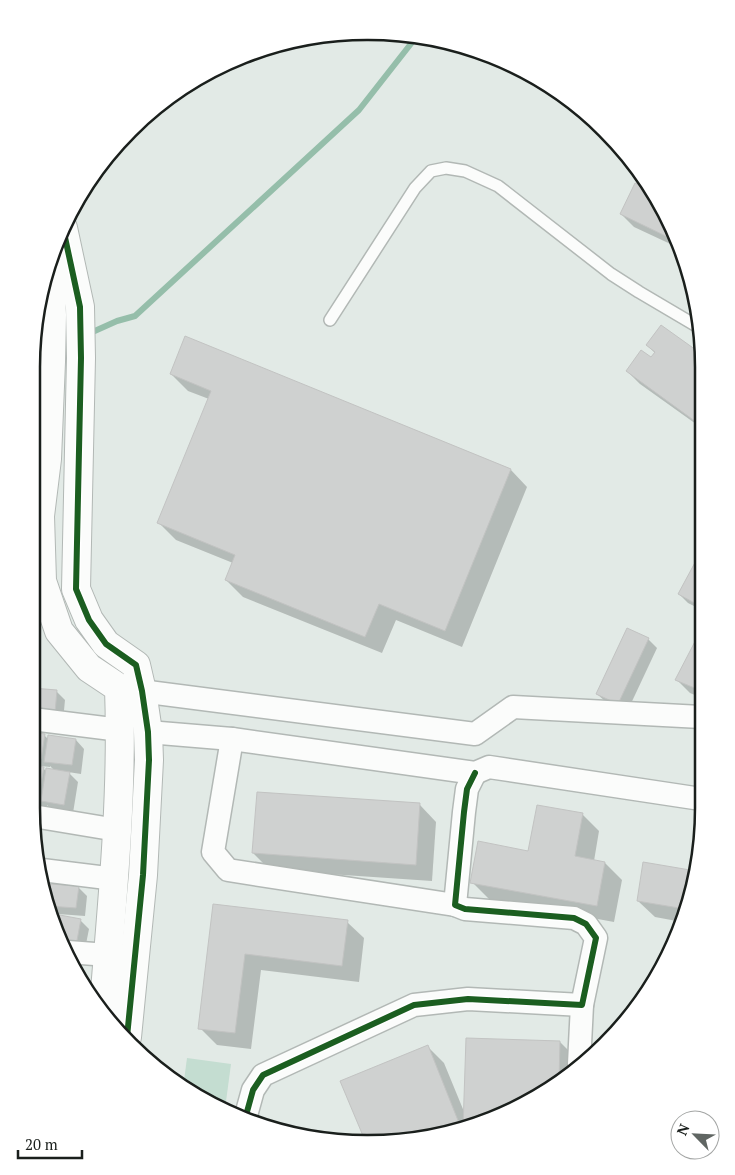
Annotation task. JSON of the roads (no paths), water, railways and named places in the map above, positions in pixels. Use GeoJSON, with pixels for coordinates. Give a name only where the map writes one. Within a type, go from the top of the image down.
{"type":"FeatureCollection","features":[{"type":"Feature","properties":{"kind":"street"},"geometry":{"type":"LineString","coordinates":[[66,241],[80,307],[81,370],[76,590],[90,620],[106,644],[136,665],[120,730],[115,879],[103,1001]]}},
{"type":"Feature","properties":{"kind":"street"},"geometry":{"type":"LineString","coordinates":[[51,285],[52,315],[47,459],[40,516],[42,581],[59,631],[89,668],[130,689],[475,734],[513,707],[695,717]]}},
{"type":"Feature","properties":{"kind":"street"},"geometry":{"type":"LineString","coordinates":[[50,375],[81,370]]}},
{"type":"Feature","properties":{"kind":"street"},"geometry":{"type":"LineString","coordinates":[[128,1030],[143,876],[149,760],[148,732],[130,689]]}},
{"type":"Feature","properties":{"kind":"street"},"geometry":{"type":"LineString","coordinates":[[40,720],[120,730]]}},
{"type":"Feature","properties":{"kind":"street"},"geometry":{"type":"LineString","coordinates":[[148,732],[232,739],[474,773],[489,767],[695,797]]}},
{"type":"Feature","properties":{"kind":"street"},"geometry":{"type":"LineString","coordinates":[[232,739],[213,852],[228,870],[455,905],[465,909],[574,918],[586,924],[596,938],[582,1005],[579,1057]]}},
{"type":"Feature","properties":{"kind":"street"},"geometry":{"type":"LineString","coordinates":[[455,905],[467,789],[474,773]]}},
{"type":"Feature","properties":{"kind":"street"},"geometry":{"type":"LineString","coordinates":[[40,817],[117,830]]}},
{"type":"Feature","properties":{"kind":"street"},"geometry":{"type":"LineString","coordinates":[[46,870],[115,879]]}},
{"type":"Feature","properties":{"kind":"street"},"geometry":{"type":"LineString","coordinates":[[74,952],[108,955]]}},
{"type":"Feature","properties":{"kind":"street"},"geometry":{"type":"LineString","coordinates":[[247,1112],[253,1090],[263,1075],[414,1005],[468,998],[582,1005]]}},
{"type":"Feature","properties":{"kind":"lane"},"geometry":{"type":"LineString","coordinates":[[330,320],[416,188],[431,171],[446,168],[465,171],[498,186],[611,274],[692,323]]}},
{"type":"Feature","properties":{"kind":"waterway"},"geometry":{"type":"LineString","coordinates":[[88,334],[117,321],[135,316],[359,110],[411,43]]}}]}
